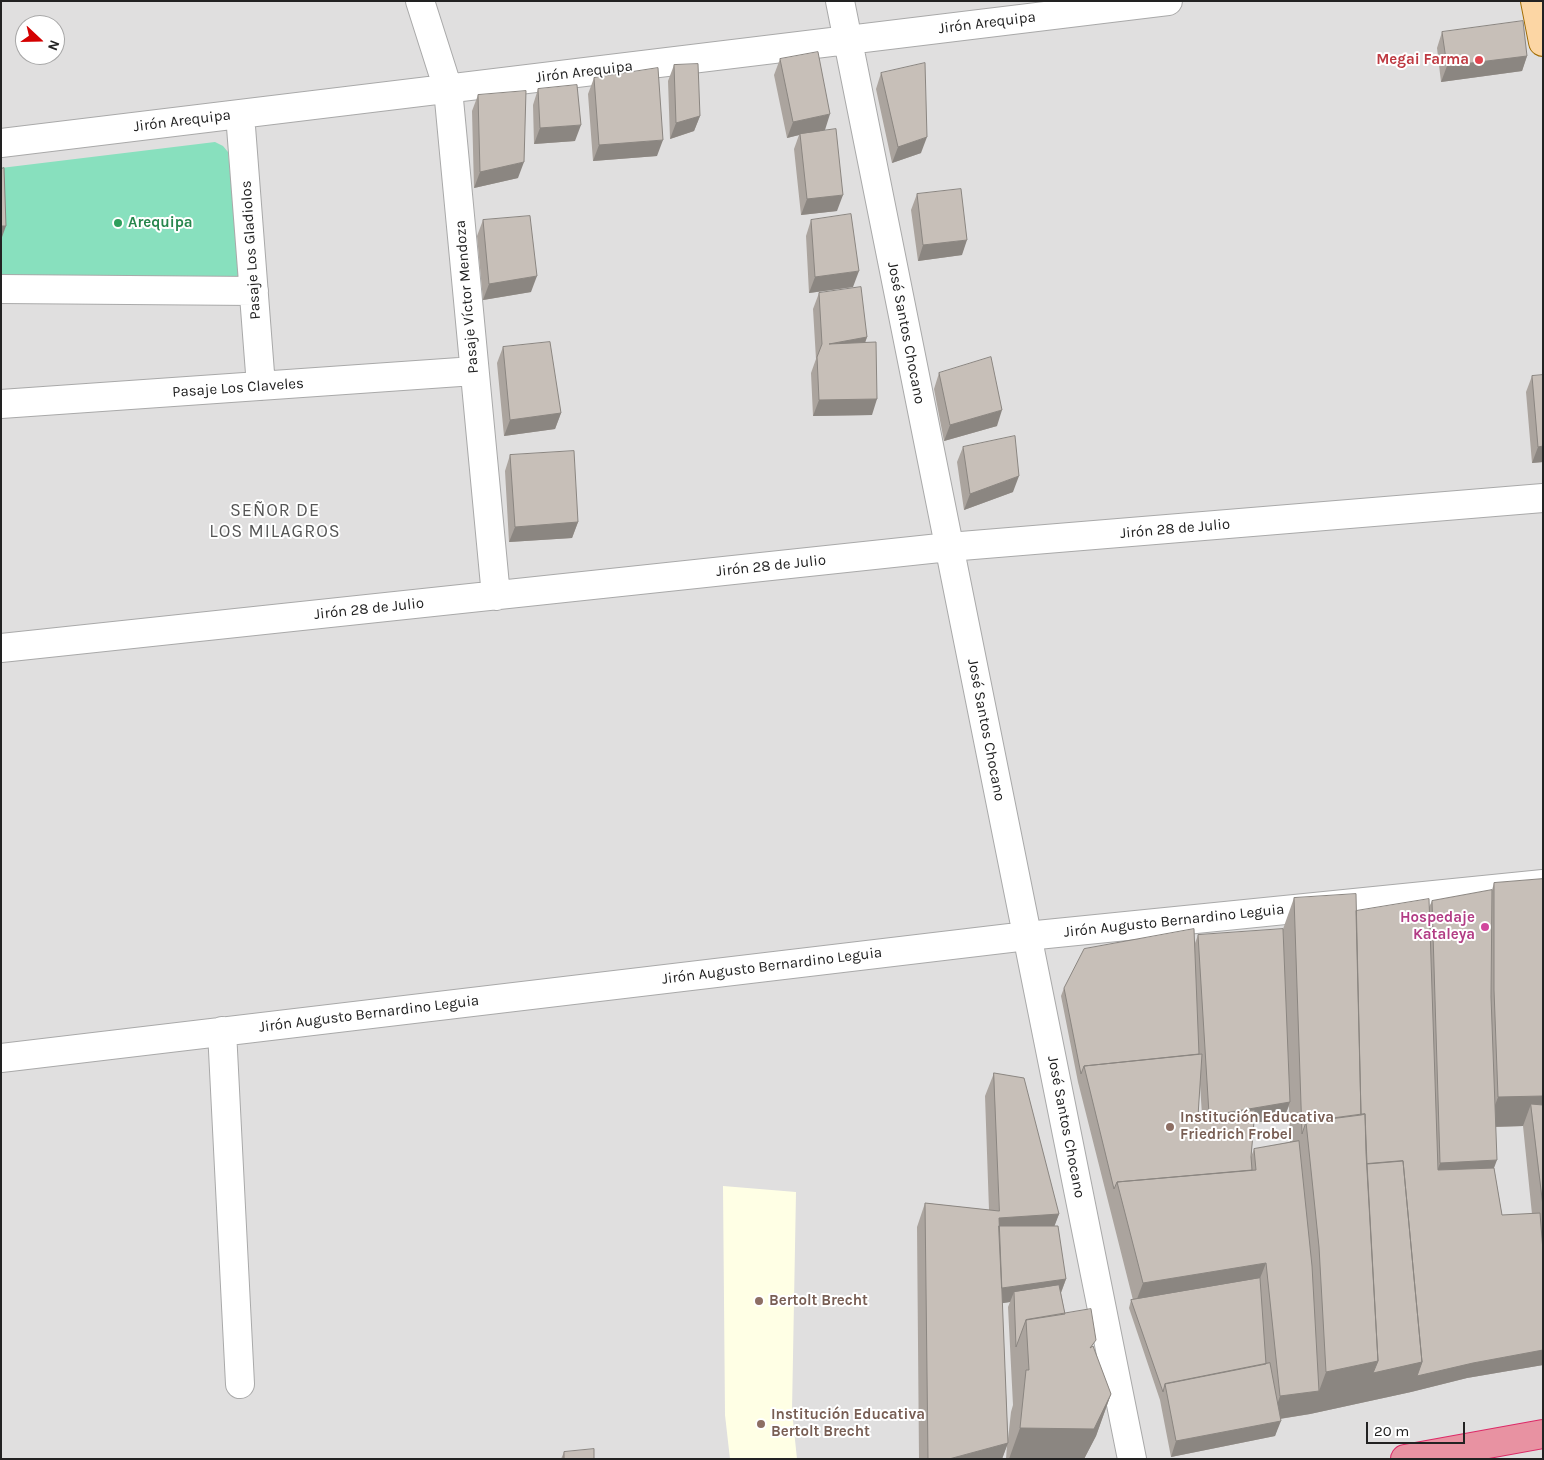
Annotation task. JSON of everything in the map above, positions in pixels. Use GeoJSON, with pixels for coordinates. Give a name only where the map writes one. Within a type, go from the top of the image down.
{"type":"FeatureCollection","features":[{"type":"Feature","properties":{"kind":"highway"},"geometry":{"type":"LineString","coordinates":[[1406,1459],[1543,1434]]}},
{"type":"Feature","properties":{"kind":"main road"},"geometry":{"type":"LineString","coordinates":[[1535,1],[1543,42]]}},
{"type":"Feature","properties":{"kind":"street","name":"Pasaje Víctor Mendoza"},"geometry":{"type":"LineString","coordinates":[[420,1],[448,89],[496,596]]}},
{"type":"Feature","properties":{"kind":"street","name":"José Santos Chocano"},"geometry":{"type":"LineString","coordinates":[[840,1],[1132,1459]]}},
{"type":"Feature","properties":{"kind":"street","name":"Jirón Arequipa"},"geometry":{"type":"LineString","coordinates":[[1,143],[1168,1]]}},
{"type":"Feature","properties":{"kind":"street","name":"Pasaje Los Gladiolos"},"geometry":{"type":"LineString","coordinates":[[240,114],[261,386]]}},
{"type":"Feature","properties":{"kind":"street"},"geometry":{"type":"LineString","coordinates":[[1,290],[254,291]]}},
{"type":"Feature","properties":{"kind":"street","name":"Pasaje Los Claveles"},"geometry":{"type":"LineString","coordinates":[[1,404],[474,371]]}},
{"type":"Feature","properties":{"kind":"street","name":"Jirón 28 de Julio"},"geometry":{"type":"LineString","coordinates":[[1,648],[949,547],[1543,498]]}},
{"type":"Feature","properties":{"kind":"street","name":"Jirón Augusto Bernardino Leguia"},"geometry":{"type":"LineString","coordinates":[[1,1058],[1028,936],[1543,884]]}},
{"type":"Feature","properties":{"kind":"street"},"geometry":{"type":"LineString","coordinates":[[222,1031],[240,1384]]}},
{"type":"Feature","properties":{"kind":"shaded area"},"geometry":{"type":"Polygon","coordinates":[[[1,1],[1543,1],[1543,1459],[1,1459],[1,1]]]}},
{"type":"Feature","properties":{"kind":"shaded area","name":"Bertolt Brecht"},"geometry":{"type":"Polygon","coordinates":[[[723,1186],[796,1192],[792,1411],[797,1459],[730,1459],[725,1415],[723,1186]]]}},
{"type":"Feature","properties":{"kind":"green space","name":"Arequipa"},"geometry":{"type":"Polygon","coordinates":[[[215,142],[223,146],[228,152],[241,279],[1,282],[1,168],[215,142]]]}},
{"type":"Feature","properties":{"kind":"building"},"geometry":{"type":"Polygon","coordinates":[[[1523,21],[1527,56],[1447,66],[1442,32],[1523,21]]]}},
{"type":"Feature","properties":{"kind":"building"},"geometry":{"type":"Polygon","coordinates":[[[818,52],[830,114],[793,122],[780,59],[818,52]]]}},
{"type":"Feature","properties":{"kind":"building"},"geometry":{"type":"Polygon","coordinates":[[[925,63],[927,137],[898,147],[881,73],[925,63]]]}},
{"type":"Feature","properties":{"kind":"building"},"geometry":{"type":"Polygon","coordinates":[[[698,64],[700,116],[676,123],[674,65],[698,64]]]}},
{"type":"Feature","properties":{"kind":"building"},"geometry":{"type":"Polygon","coordinates":[[[658,68],[663,140],[599,145],[594,78],[658,68]]]}},
{"type":"Feature","properties":{"kind":"building"},"geometry":{"type":"Polygon","coordinates":[[[577,85],[581,125],[540,128],[538,89],[577,85]]]}},
{"type":"Feature","properties":{"kind":"building"},"geometry":{"type":"Polygon","coordinates":[[[526,91],[524,162],[480,172],[478,95],[526,91]]]}},
{"type":"Feature","properties":{"kind":"building"},"geometry":{"type":"Polygon","coordinates":[[[836,129],[843,195],[807,199],[800,134],[836,129]]]}},
{"type":"Feature","properties":{"kind":"building"},"geometry":{"type":"Polygon","coordinates":[[[4,168],[6,226],[1,226],[1,169],[4,168]]]}},
{"type":"Feature","properties":{"kind":"building"},"geometry":{"type":"Polygon","coordinates":[[[961,189],[967,240],[923,245],[917,194],[961,189]]]}},
{"type":"Feature","properties":{"kind":"building"},"geometry":{"type":"Polygon","coordinates":[[[851,214],[859,271],[815,277],[811,220],[851,214]]]}},
{"type":"Feature","properties":{"kind":"building"},"geometry":{"type":"Polygon","coordinates":[[[530,216],[537,276],[489,284],[483,220],[530,216]]]}},
{"type":"Feature","properties":{"kind":"building"},"geometry":{"type":"Polygon","coordinates":[[[861,287],[867,337],[829,344],[876,342],[877,399],[819,400],[817,357],[822,344],[819,293],[861,287]]]}},
{"type":"Feature","properties":{"kind":"building"},"geometry":{"type":"Polygon","coordinates":[[[550,342],[561,413],[510,420],[503,347],[550,342]]]}},
{"type":"Feature","properties":{"kind":"building"},"geometry":{"type":"Polygon","coordinates":[[[991,357],[1002,410],[950,425],[939,373],[991,357]]]}},
{"type":"Feature","properties":{"kind":"building"},"geometry":{"type":"Polygon","coordinates":[[[1543,375],[1543,446],[1538,447],[1532,376],[1543,375]]]}},
{"type":"Feature","properties":{"kind":"building"},"geometry":{"type":"Polygon","coordinates":[[[1015,436],[1019,476],[970,494],[963,447],[1015,436]]]}},
{"type":"Feature","properties":{"kind":"building"},"geometry":{"type":"Polygon","coordinates":[[[574,451],[578,522],[515,527],[510,455],[574,451]]]}},
{"type":"Feature","properties":{"kind":"building"},"geometry":{"type":"Polygon","coordinates":[[[1543,879],[1543,1096],[1498,1097],[1494,990],[1494,883],[1543,879]]]}},
{"type":"Feature","properties":{"kind":"building"},"geometry":{"type":"Polygon","coordinates":[[[1492,890],[1491,997],[1497,1160],[1440,1163],[1432,901],[1492,890]]]}},
{"type":"Feature","properties":{"kind":"building"},"geometry":{"type":"Polygon","coordinates":[[[1356,894],[1361,1115],[1306,1122],[1302,1134],[1294,898],[1356,894]]]}},
{"type":"Feature","properties":{"kind":"building"},"geometry":{"type":"Polygon","coordinates":[[[1429,899],[1438,1170],[1494,1168],[1502,1215],[1540,1213],[1543,1251],[1543,1350],[1417,1376],[1422,1362],[1403,1161],[1367,1164],[1365,1114],[1361,1115],[1356,911],[1429,899]]]}},
{"type":"Feature","properties":{"kind":"building"},"geometry":{"type":"Polygon","coordinates":[[[1194,929],[1199,1054],[1084,1066],[1081,1074],[1064,988],[1084,949],[1194,929]]]}},
{"type":"Feature","properties":{"kind":"building"},"geometry":{"type":"Polygon","coordinates":[[[1283,929],[1290,1102],[1225,1113],[1255,1110],[1251,1157],[1252,1170],[1117,1182],[1114,1189],[1084,1066],[1202,1054],[1198,1116],[1209,1114],[1198,935],[1283,929]]]}},
{"type":"Feature","properties":{"kind":"building"},"geometry":{"type":"Polygon","coordinates":[[[994,1073],[1024,1078],[1059,1214],[999,1218],[1008,1443],[949,1459],[928,1459],[925,1203],[999,1211],[994,1073]]]}},
{"type":"Feature","properties":{"kind":"building"},"geometry":{"type":"Polygon","coordinates":[[[1531,1104],[1543,1105],[1543,1206],[1531,1104]]]}},
{"type":"Feature","properties":{"kind":"building"},"geometry":{"type":"Polygon","coordinates":[[[1365,1114],[1378,1361],[1326,1372],[1319,1247],[1306,1122],[1365,1114]]]}},
{"type":"Feature","properties":{"kind":"building"},"geometry":{"type":"Polygon","coordinates":[[[1299,1141],[1312,1266],[1319,1391],[1280,1396],[1266,1263],[1143,1283],[1117,1182],[1256,1170],[1254,1149],[1299,1141]]]}},
{"type":"Feature","properties":{"kind":"building"},"geometry":{"type":"Polygon","coordinates":[[[1403,1161],[1422,1362],[1373,1373],[1378,1361],[1367,1164],[1403,1161]]]}},
{"type":"Feature","properties":{"kind":"building"},"geometry":{"type":"Polygon","coordinates":[[[999,1226],[1058,1226],[1066,1279],[1002,1288],[999,1226]]]}},
{"type":"Feature","properties":{"kind":"building"},"geometry":{"type":"Polygon","coordinates":[[[1260,1278],[1266,1364],[1165,1384],[1163,1392],[1131,1300],[1260,1278]]]}},
{"type":"Feature","properties":{"kind":"building"},"geometry":{"type":"Polygon","coordinates":[[[1059,1285],[1065,1314],[1026,1320],[1016,1347],[1014,1292],[1059,1285]]]}},
{"type":"Feature","properties":{"kind":"building"},"geometry":{"type":"Polygon","coordinates":[[[1091,1309],[1096,1340],[1090,1348],[1093,1346],[1111,1394],[1094,1429],[1020,1428],[1026,1370],[1029,1370],[1026,1320],[1091,1309]]]}},
{"type":"Feature","properties":{"kind":"building"},"geometry":{"type":"Polygon","coordinates":[[[1270,1363],[1281,1421],[1176,1441],[1165,1384],[1270,1363]]]}},
{"type":"Feature","properties":{"kind":"building"},"geometry":{"type":"Polygon","coordinates":[[[594,1449],[594,1459],[564,1459],[564,1452],[594,1449]]]}},
{"type":"Feature","properties":{"kind":"place","name":"Megai Farma"},"geometry":{"type":"Point","coordinates":[1479,60]}},
{"type":"Feature","properties":{"kind":"place","name":"Arequipa"},"geometry":{"type":"Point","coordinates":[118,223]}},
{"type":"Feature","properties":{"kind":"place","name":"Hospedaje Kataleya"},"geometry":{"type":"Point","coordinates":[1485,927]}},
{"type":"Feature","properties":{"kind":"place","name":"Institución Educativa Friedrich Frobel"},"geometry":{"type":"Point","coordinates":[1170,1127]}},
{"type":"Feature","properties":{"kind":"place","name":"Bertolt Brecht"},"geometry":{"type":"Point","coordinates":[759,1301]}},
{"type":"Feature","properties":{"kind":"place","name":"Institución Educativa Bertolt Brecht"},"geometry":{"type":"Point","coordinates":[761,1424]}},
{"type":"Feature","properties":{"kind":"district","name":"SEÑOR DE LOS MILAGROS"},"geometry":{"type":"Point","coordinates":[275,521]}}]}
